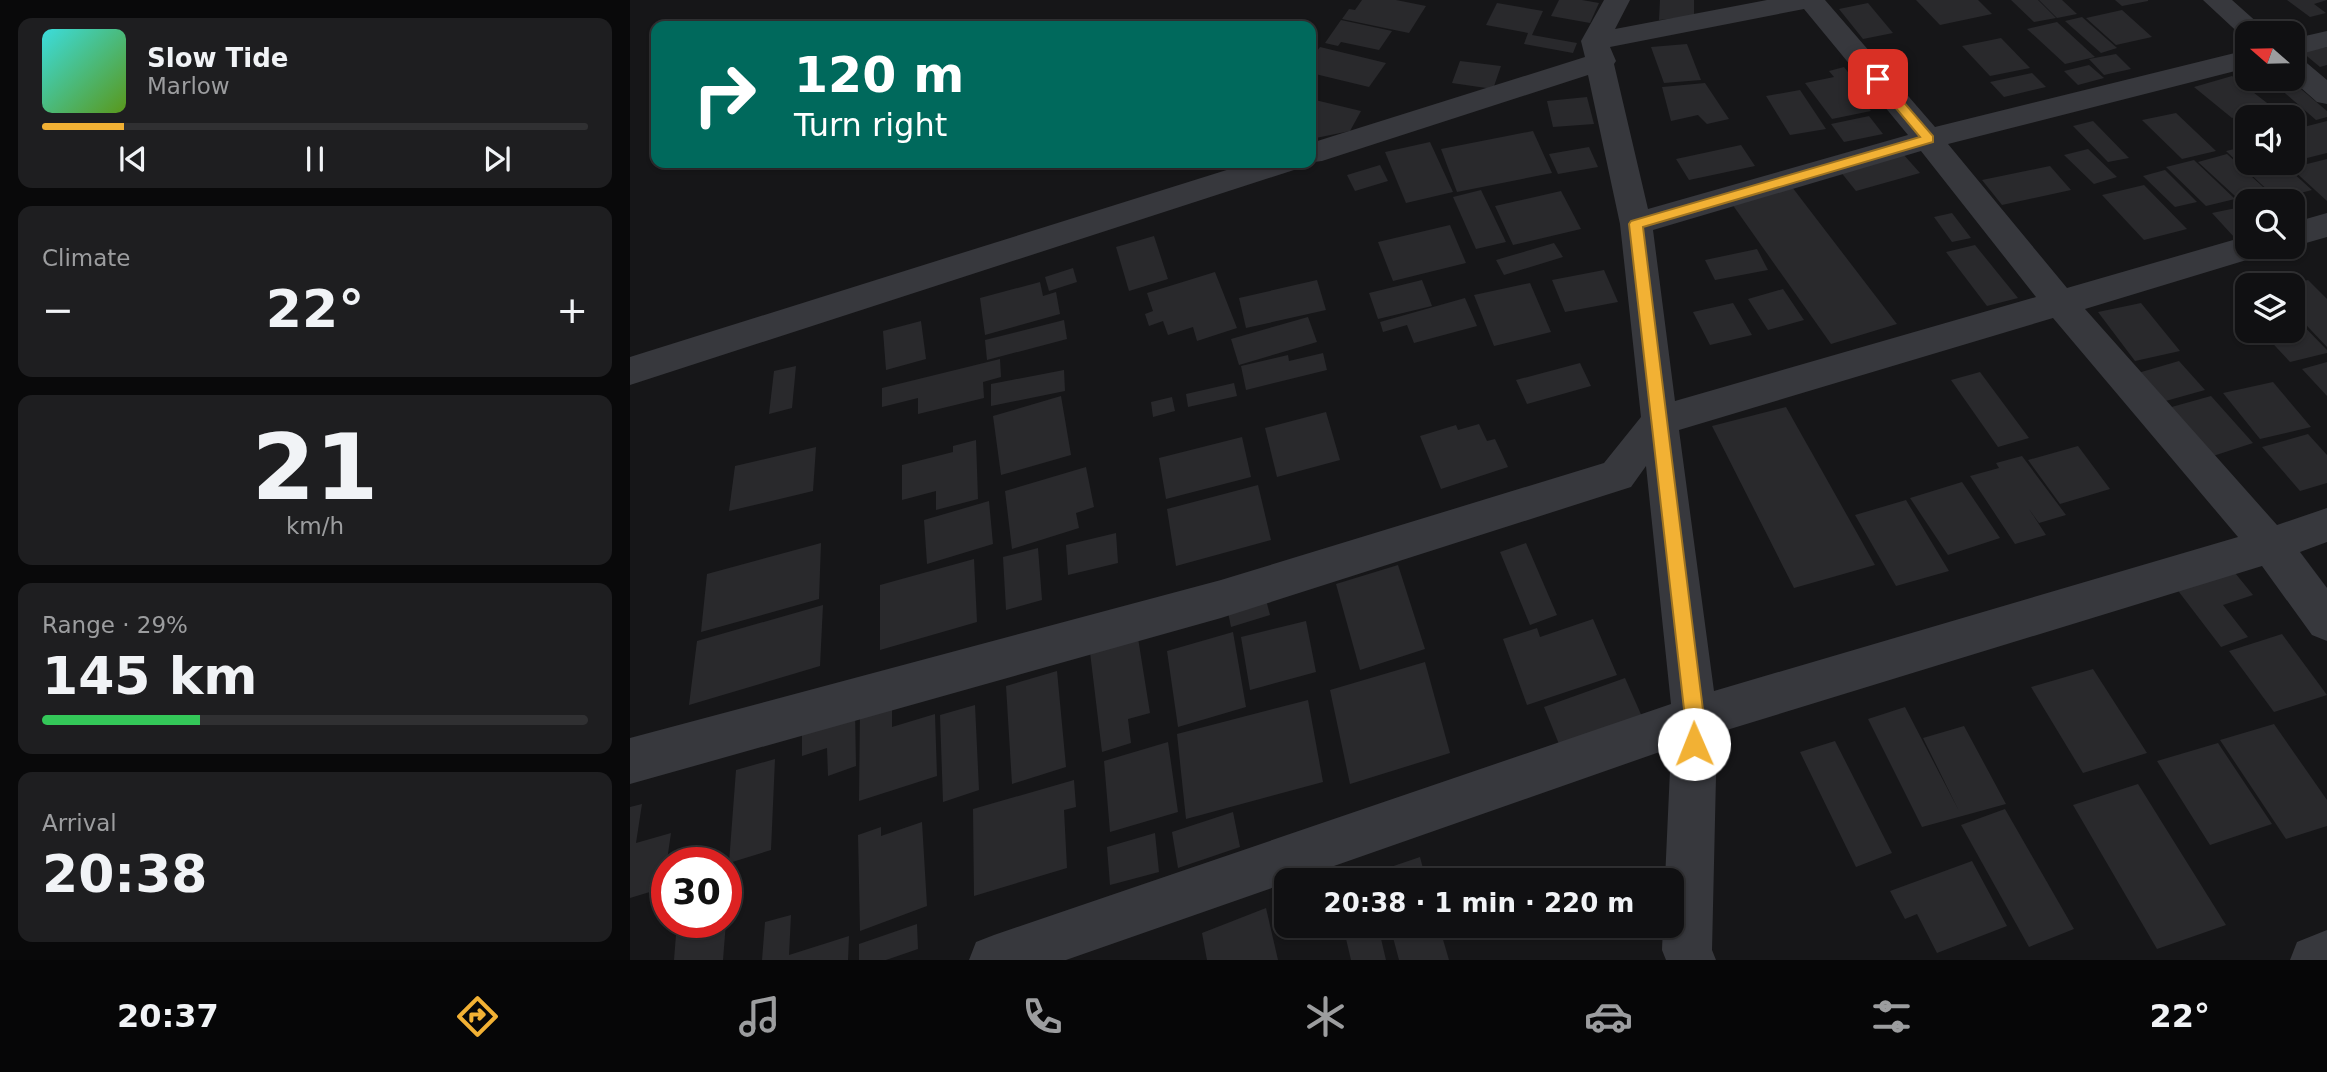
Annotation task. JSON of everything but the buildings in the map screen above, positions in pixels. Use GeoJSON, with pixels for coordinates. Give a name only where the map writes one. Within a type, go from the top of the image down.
{"type":"FeatureCollection","features":[{"type":"Feature","properties":{"kind":"street"},"geometry":{"type":"LineString","coordinates":[[1617,0],[1599,51],[1636,224],[1695,718],[1687,950],[1690,960]]}},
{"type":"Feature","properties":{"kind":"street"},"geometry":{"type":"LineString","coordinates":[[1316,152],[1599,51],[1810,0],[1928,139],[2059,302],[2270,545],[2327,621]]}},
{"type":"Feature","properties":{"kind":"street"},"geometry":{"type":"LineString","coordinates":[[2216,0],[2241,21]]}},
{"type":"Feature","properties":{"kind":"street"},"geometry":{"type":"LineString","coordinates":[[2305,45],[2327,39]]}},
{"type":"Feature","properties":{"kind":"street"},"geometry":{"type":"LineString","coordinates":[[1636,224],[1928,139],[2235,62]]}},
{"type":"Feature","properties":{"kind":"street"},"geometry":{"type":"LineString","coordinates":[[2305,76],[2327,95]]}},
{"type":"Feature","properties":{"kind":"street"},"geometry":{"type":"LineString","coordinates":[[630,372],[1267,168]]}},
{"type":"Feature","properties":{"kind":"street"},"geometry":{"type":"LineString","coordinates":[[2305,231],[2327,225]]}},
{"type":"Feature","properties":{"kind":"street"},"geometry":{"type":"LineString","coordinates":[[630,761],[1221,599],[1617,475],[1659,421],[2235,252]]}},
{"type":"Feature","properties":{"kind":"street"},"geometry":{"type":"LineString","coordinates":[[994,960],[1695,718],[2270,545],[2327,525]]}},
{"type":"Feature","properties":{"kind":"street"},"geometry":{"type":"LineString","coordinates":[[2315,960],[2327,955]]}},
{"type":"Feature","properties":{"kind":"route"},"geometry":{"type":"LineString","coordinates":[[1694,744],[1695,718],[1636,224],[1928,139],[1878,79]]}}]}
